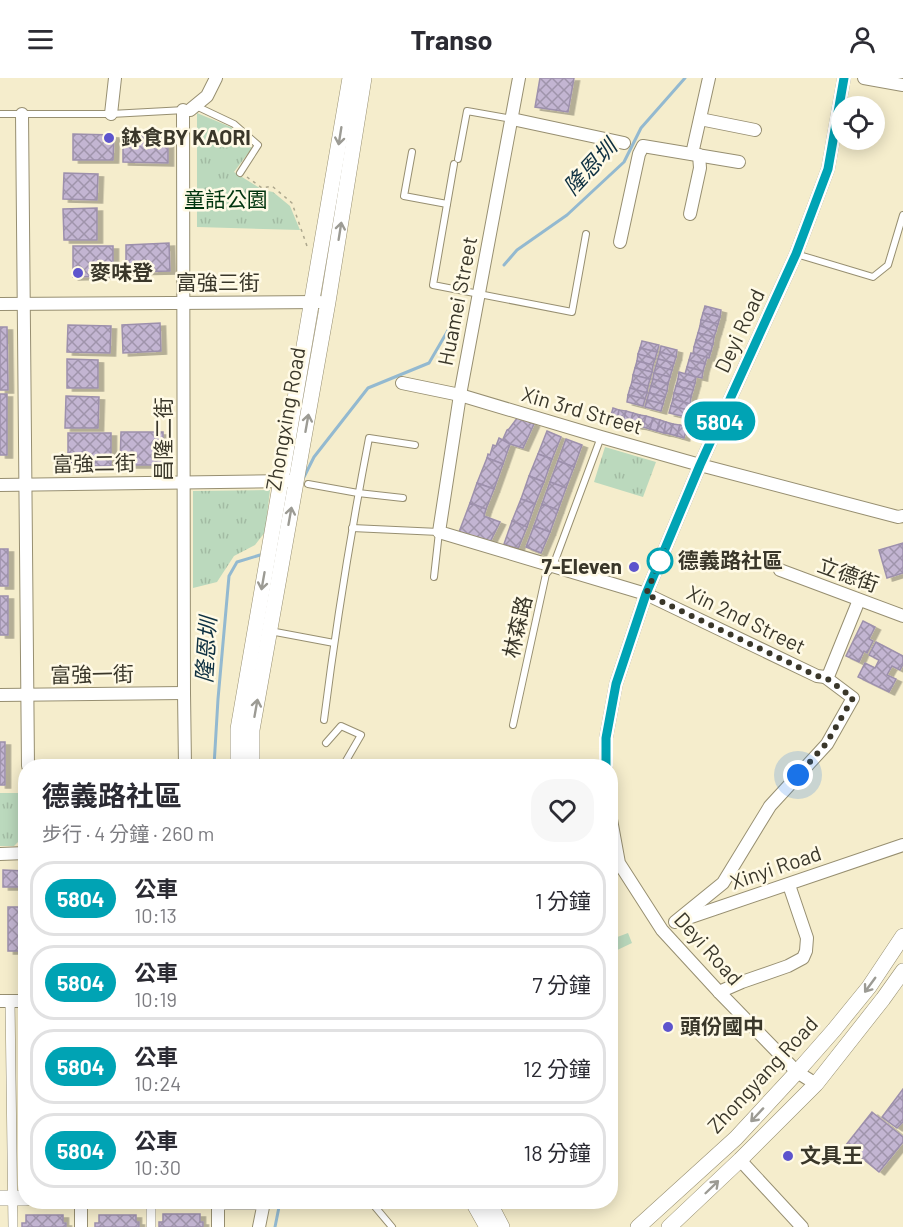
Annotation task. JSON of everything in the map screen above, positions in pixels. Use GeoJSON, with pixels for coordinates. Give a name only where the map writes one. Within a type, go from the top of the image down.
{"type":"FeatureCollection","features":[{"type":"Feature","properties":{"kind":"street"},"geometry":{"type":"LineString","coordinates":[[111,114],[115,78]]}},
{"type":"Feature","properties":{"kind":"street"},"geometry":{"type":"LineString","coordinates":[[189,109],[207,96],[216,78]]}},
{"type":"Feature","properties":{"kind":"street","name":"Zhongxing Road"},"geometry":{"type":"LineString","coordinates":[[252,759],[252,730],[269,631],[302,482],[320,302],[350,78]]}},
{"type":"Feature","properties":{"kind":"street","name":"Zhongxing Road"},"geometry":{"type":"LineString","coordinates":[[238,759],[238,729],[280,482],[320,302],[364,78]]}},
{"type":"Feature","properties":{"kind":"street","name":"Huamei Street"},"geometry":{"type":"LineString","coordinates":[[439,532],[460,395],[519,78]]}},
{"type":"Feature","properties":{"kind":"street"},"geometry":{"type":"LineString","coordinates":[[690,214],[700,168],[695,154],[709,78]]}},
{"type":"Feature","properties":{"kind":"street","name":"Deyi Road"},"geometry":{"type":"LineString","coordinates":[[606,759],[606,738],[616,684],[646,594],[700,465],[796,254],[828,169],[844,78]]}},
{"type":"Feature","properties":{"kind":"street"},"geometry":{"type":"LineString","coordinates":[[864,78],[903,85]]}},
{"type":"Feature","properties":{"kind":"street","name":"昌隆二街"},"geometry":{"type":"LineString","coordinates":[[185,759],[183,303],[189,109]]}},
{"type":"Feature","properties":{"kind":"street"},"geometry":{"type":"LineString","coordinates":[[22,114],[28,759]]}},
{"type":"Feature","properties":{"kind":"street"},"geometry":{"type":"LineString","coordinates":[[700,118],[755,130]]}},
{"type":"Feature","properties":{"kind":"street"},"geometry":{"type":"LineString","coordinates":[[512,119],[624,143]]}},
{"type":"Feature","properties":{"kind":"street"},"geometry":{"type":"LineString","coordinates":[[620,242],[639,154],[643,146],[739,162]]}},
{"type":"Feature","properties":{"kind":"street","name":"富強三街"},"geometry":{"type":"LineString","coordinates":[[0,304],[320,302]]}},
{"type":"Feature","properties":{"kind":"street","name":"Xin 3rd Street"},"geometry":{"type":"LineString","coordinates":[[402,383],[460,395],[700,465],[898,517],[903,516]]}},
{"type":"Feature","properties":{"kind":"street","name":"富強二街"},"geometry":{"type":"LineString","coordinates":[[0,485],[302,482]]}},
{"type":"Feature","properties":{"kind":"street","name":"Xin 2nd Street"},"geometry":{"type":"LineString","coordinates":[[439,532],[646,594],[817,676],[827,676],[853,698],[826,744],[770,807],[723,883],[675,922]]}},
{"type":"Feature","properties":{"kind":"street","name":"立德街"},"geometry":{"type":"LineString","coordinates":[[780,570],[903,616]]}},
{"type":"Feature","properties":{"kind":"street"},"geometry":{"type":"LineString","coordinates":[[827,676],[859,600]]}},
{"type":"Feature","properties":{"kind":"street","name":"富強一街"},"geometry":{"type":"LineString","coordinates":[[0,695],[184,693]]}},
{"type":"Feature","properties":{"kind":"street","name":"Xinyi Road"},"geometry":{"type":"LineString","coordinates":[[662,930],[675,922],[903,845]]}},
{"type":"Feature","properties":{"kind":"street"},"geometry":{"type":"LineString","coordinates":[[0,854],[18,853]]}},
{"type":"Feature","properties":{"kind":"street","name":"Deyi Road"},"geometry":{"type":"LineString","coordinates":[[618,869],[662,930],[719,992],[797,1072],[816,1084]]}},
{"type":"Feature","properties":{"kind":"street"},"geometry":{"type":"LineString","coordinates":[[719,992],[803,958],[807,938],[789,885]]}},
{"type":"Feature","properties":{"kind":"street","name":"Zhongyang Road"},"geometry":{"type":"LineString","coordinates":[[638,1227],[736,1138],[797,1072],[869,987],[903,936]]}},
{"type":"Feature","properties":{"kind":"street","name":"Zhongyang Road"},"geometry":{"type":"LineString","coordinates":[[669,1227],[816,1084],[903,971]]}},
{"type":"Feature","properties":{"kind":"street"},"geometry":{"type":"LineString","coordinates":[[5,1001],[13,1227]]}},
{"type":"Feature","properties":{"kind":"street"},"geometry":{"type":"LineString","coordinates":[[740,1160],[802,1227]]}},
{"type":"Feature","properties":{"kind":"street"},"geometry":{"type":"LineString","coordinates":[[81,1209],[81,1227]]}},
{"type":"Feature","properties":{"kind":"street"},"geometry":{"type":"LineString","coordinates":[[151,1209],[152,1227]]}},
{"type":"Feature","properties":{"kind":"street"},"geometry":{"type":"LineString","coordinates":[[217,1209],[218,1227]]}},
{"type":"Feature","properties":{"kind":"street"},"geometry":{"type":"LineString","coordinates":[[259,1227],[262,1209]]}},
{"type":"Feature","properties":{"kind":"street"},"geometry":{"type":"LineString","coordinates":[[477,1209],[487,1227]]}},
{"type":"Feature","properties":{"kind":"street"},"geometry":{"type":"LineString","coordinates":[[493,1209],[502,1227]]}},
{"type":"Feature","properties":{"kind":"lane"},"geometry":{"type":"LineString","coordinates":[[0,114],[111,114],[189,109],[234,124],[258,146],[240,173]]}},
{"type":"Feature","properties":{"kind":"lane"},"geometry":{"type":"LineString","coordinates":[[512,119],[467,111],[433,285],[572,312],[586,234]]}},
{"type":"Feature","properties":{"kind":"lane"},"geometry":{"type":"LineString","coordinates":[[412,152],[404,196],[447,204]]}},
{"type":"Feature","properties":{"kind":"lane"},"geometry":{"type":"LineString","coordinates":[[796,254],[873,277],[888,265],[903,215]]}},
{"type":"Feature","properties":{"kind":"lane","name":"林森路"},"geometry":{"type":"LineString","coordinates":[[513,725],[546,574],[553,566],[601,437]]}},
{"type":"Feature","properties":{"kind":"lane"},"geometry":{"type":"LineString","coordinates":[[324,720],[351,528],[369,438],[415,445]]}},
{"type":"Feature","properties":{"kind":"lane"},"geometry":{"type":"LineString","coordinates":[[302,482],[358,493],[403,498]]}},
{"type":"Feature","properties":{"kind":"lane"},"geometry":{"type":"LineString","coordinates":[[351,528],[439,532],[434,577]]}},
{"type":"Feature","properties":{"kind":"lane"},"geometry":{"type":"LineString","coordinates":[[269,631],[334,643]]}},
{"type":"Feature","properties":{"kind":"lane"},"geometry":{"type":"LineString","coordinates":[[326,743],[341,726],[361,735],[347,759]]}},
{"type":"Feature","properties":{"kind":"lane"},"geometry":{"type":"LineString","coordinates":[[376,1209],[392,1227]]}},
{"type":"Feature","properties":{"kind":"path"},"geometry":{"type":"LineString","coordinates":[[240,173],[262,188],[272,186],[292,203],[310,255]]}},
{"type":"Feature","properties":{"kind":"green space","name":"童話公園"},"geometry":{"type":"Polygon","coordinates":[[[197,113],[233,128],[252,148],[234,172],[263,190],[273,192],[290,206],[300,230],[197,227],[197,113]]]}},
{"type":"Feature","properties":{"kind":"green space"},"geometry":{"type":"Polygon","coordinates":[[[605,447],[656,462],[643,497],[594,482],[605,447]]]}},
{"type":"Feature","properties":{"kind":"green space"},"geometry":{"type":"Polygon","coordinates":[[[270,490],[265,532],[255,545],[234,556],[217,582],[193,588],[193,491],[270,490]]]}},
{"type":"Feature","properties":{"kind":"green space"},"geometry":{"type":"Polygon","coordinates":[[[0,793],[18,793],[18,842],[14,846],[0,846],[0,793]]]}},
{"type":"Feature","properties":{"kind":"green space"},"geometry":{"type":"Polygon","coordinates":[[[628,933],[632,943],[618,950],[618,937],[628,933]]]}},
{"type":"Feature","properties":{"kind":"building"},"geometry":{"type":"Polygon","coordinates":[[[540,78],[574,78],[568,112],[535,107],[540,78]]]}},
{"type":"Feature","properties":{"kind":"building"},"geometry":{"type":"Polygon","coordinates":[[[123,133],[168,134],[168,163],[123,162],[123,133]]]}},
{"type":"Feature","properties":{"kind":"building"},"geometry":{"type":"Polygon","coordinates":[[[73,134],[114,135],[113,160],[73,160],[73,134]]]}},
{"type":"Feature","properties":{"kind":"building"},"geometry":{"type":"Polygon","coordinates":[[[64,173],[98,174],[97,200],[63,199],[64,173]]]}},
{"type":"Feature","properties":{"kind":"building"},"geometry":{"type":"Polygon","coordinates":[[[97,208],[97,240],[64,240],[63,209],[97,208]]]}},
{"type":"Feature","properties":{"kind":"building"},"geometry":{"type":"Polygon","coordinates":[[[169,243],[170,271],[126,272],[126,245],[169,243]]]}},
{"type":"Feature","properties":{"kind":"building"},"geometry":{"type":"Polygon","coordinates":[[[73,246],[113,246],[113,276],[73,277],[73,246]]]}},
{"type":"Feature","properties":{"kind":"building"},"geometry":{"type":"Polygon","coordinates":[[[705,306],[721,310],[720,317],[703,313],[705,306]]]}},
{"type":"Feature","properties":{"kind":"building"},"geometry":{"type":"Polygon","coordinates":[[[703,313],[720,317],[718,324],[701,320],[703,313]]]}},
{"type":"Feature","properties":{"kind":"building"},"geometry":{"type":"Polygon","coordinates":[[[701,320],[718,324],[716,331],[700,326],[701,320]]]}},
{"type":"Feature","properties":{"kind":"building"},"geometry":{"type":"Polygon","coordinates":[[[160,323],[161,351],[123,353],[122,325],[160,323]]]}},
{"type":"Feature","properties":{"kind":"building"},"geometry":{"type":"Polygon","coordinates":[[[68,325],[111,326],[110,353],[67,352],[68,325]]]}},
{"type":"Feature","properties":{"kind":"building"},"geometry":{"type":"Polygon","coordinates":[[[700,326],[716,331],[714,337],[698,333],[700,326]]]}},
{"type":"Feature","properties":{"kind":"building"},"geometry":{"type":"Polygon","coordinates":[[[0,327],[7,327],[8,390],[0,390],[0,327]]]}},
{"type":"Feature","properties":{"kind":"building"},"geometry":{"type":"Polygon","coordinates":[[[698,333],[714,337],[713,344],[696,340],[698,333]]]}},
{"type":"Feature","properties":{"kind":"building"},"geometry":{"type":"Polygon","coordinates":[[[696,340],[713,344],[711,351],[694,347],[696,340]]]}},
{"type":"Feature","properties":{"kind":"building"},"geometry":{"type":"Polygon","coordinates":[[[642,341],[659,345],[657,352],[640,348],[642,341]]]}},
{"type":"Feature","properties":{"kind":"building"},"geometry":{"type":"Polygon","coordinates":[[[661,346],[677,350],[676,357],[660,352],[661,346]]]}},
{"type":"Feature","properties":{"kind":"building"},"geometry":{"type":"Polygon","coordinates":[[[694,347],[711,351],[709,358],[693,354],[694,347]]]}},
{"type":"Feature","properties":{"kind":"building"},"geometry":{"type":"Polygon","coordinates":[[[640,348],[657,352],[655,359],[638,354],[640,348]]]}},
{"type":"Feature","properties":{"kind":"building"},"geometry":{"type":"Polygon","coordinates":[[[660,352],[676,357],[674,363],[658,359],[660,352]]]}},
{"type":"Feature","properties":{"kind":"building"},"geometry":{"type":"Polygon","coordinates":[[[691,353],[707,357],[705,364],[689,360],[691,353]]]}},
{"type":"Feature","properties":{"kind":"building"},"geometry":{"type":"Polygon","coordinates":[[[638,354],[655,359],[653,365],[637,361],[638,354]]]}},
{"type":"Feature","properties":{"kind":"building"},"geometry":{"type":"Polygon","coordinates":[[[67,359],[98,360],[98,388],[67,388],[67,359]]]}},
{"type":"Feature","properties":{"kind":"building"},"geometry":{"type":"Polygon","coordinates":[[[658,359],[674,363],[672,370],[656,366],[658,359]]]}},
{"type":"Feature","properties":{"kind":"building"},"geometry":{"type":"Polygon","coordinates":[[[689,360],[705,364],[703,371],[687,367],[689,360]]]}},
{"type":"Feature","properties":{"kind":"building"},"geometry":{"type":"Polygon","coordinates":[[[637,361],[653,365],[652,372],[635,368],[637,361]]]}},
{"type":"Feature","properties":{"kind":"building"},"geometry":{"type":"Polygon","coordinates":[[[656,366],[672,370],[670,377],[654,373],[656,366]]]}},
{"type":"Feature","properties":{"kind":"building"},"geometry":{"type":"Polygon","coordinates":[[[687,367],[703,371],[702,378],[685,374],[687,367]]]}},
{"type":"Feature","properties":{"kind":"building"},"geometry":{"type":"Polygon","coordinates":[[[635,368],[652,372],[650,379],[633,375],[635,368]]]}},
{"type":"Feature","properties":{"kind":"building"},"geometry":{"type":"Polygon","coordinates":[[[679,372],[696,377],[695,383],[678,379],[679,372]]]}},
{"type":"Feature","properties":{"kind":"building"},"geometry":{"type":"Polygon","coordinates":[[[654,373],[670,377],[668,384],[653,379],[654,373]]]}},
{"type":"Feature","properties":{"kind":"building"},"geometry":{"type":"Polygon","coordinates":[[[633,375],[650,379],[648,386],[632,382],[633,375]]]}},
{"type":"Feature","properties":{"kind":"building"},"geometry":{"type":"Polygon","coordinates":[[[653,379],[668,384],[667,391],[651,386],[653,379]]]}},
{"type":"Feature","properties":{"kind":"building"},"geometry":{"type":"Polygon","coordinates":[[[678,379],[695,383],[693,390],[676,386],[678,379]]]}},
{"type":"Feature","properties":{"kind":"building"},"geometry":{"type":"Polygon","coordinates":[[[632,382],[648,386],[647,393],[630,388],[632,382]]]}},
{"type":"Feature","properties":{"kind":"building"},"geometry":{"type":"Polygon","coordinates":[[[651,386],[667,391],[665,397],[649,393],[651,386]]]}},
{"type":"Feature","properties":{"kind":"building"},"geometry":{"type":"Polygon","coordinates":[[[676,386],[693,390],[691,397],[674,393],[676,386]]]}},
{"type":"Feature","properties":{"kind":"building"},"geometry":{"type":"Polygon","coordinates":[[[630,388],[647,393],[645,399],[628,395],[630,388]]]}},
{"type":"Feature","properties":{"kind":"building"},"geometry":{"type":"Polygon","coordinates":[[[649,393],[665,397],[663,404],[647,400],[649,393]]]}},
{"type":"Feature","properties":{"kind":"building"},"geometry":{"type":"Polygon","coordinates":[[[674,393],[691,397],[690,404],[673,399],[674,393]]]}},
{"type":"Feature","properties":{"kind":"building"},"geometry":{"type":"Polygon","coordinates":[[[0,394],[7,394],[7,455],[0,455],[0,394]]]}},
{"type":"Feature","properties":{"kind":"building"},"geometry":{"type":"Polygon","coordinates":[[[628,395],[645,399],[643,406],[627,402],[628,395]]]}},
{"type":"Feature","properties":{"kind":"building"},"geometry":{"type":"Polygon","coordinates":[[[66,396],[99,397],[98,428],[65,428],[66,396]]]}},
{"type":"Feature","properties":{"kind":"building"},"geometry":{"type":"Polygon","coordinates":[[[673,399],[690,404],[688,410],[671,406],[673,399]]]}},
{"type":"Feature","properties":{"kind":"building"},"geometry":{"type":"Polygon","coordinates":[[[647,400],[663,404],[661,411],[645,407],[647,400]]]}},
{"type":"Feature","properties":{"kind":"building"},"geometry":{"type":"Polygon","coordinates":[[[671,406],[688,410],[686,417],[669,413],[671,406]]]}},
{"type":"Feature","properties":{"kind":"building"},"geometry":{"type":"Polygon","coordinates":[[[613,408],[619,410],[617,421],[610,419],[613,408]]]}},
{"type":"Feature","properties":{"kind":"building"},"geometry":{"type":"Polygon","coordinates":[[[619,410],[626,411],[623,422],[617,421],[619,410]]]}},
{"type":"Feature","properties":{"kind":"building"},"geometry":{"type":"Polygon","coordinates":[[[626,411],[633,413],[630,424],[623,422],[626,411]]]}},
{"type":"Feature","properties":{"kind":"building"},"geometry":{"type":"Polygon","coordinates":[[[633,413],[640,415],[637,426],[630,424],[633,413]]]}},
{"type":"Feature","properties":{"kind":"building"},"geometry":{"type":"Polygon","coordinates":[[[640,415],[646,416],[643,427],[637,426],[640,415]]]}},
{"type":"Feature","properties":{"kind":"building"},"geometry":{"type":"Polygon","coordinates":[[[646,416],[653,418],[650,429],[643,427],[646,416]]]}},
{"type":"Feature","properties":{"kind":"building"},"geometry":{"type":"Polygon","coordinates":[[[518,417],[534,424],[523,448],[503,439],[518,417]]]}},
{"type":"Feature","properties":{"kind":"building"},"geometry":{"type":"Polygon","coordinates":[[[653,418],[660,420],[657,431],[650,429],[653,418]]]}},
{"type":"Feature","properties":{"kind":"building"},"geometry":{"type":"Polygon","coordinates":[[[660,420],[666,422],[664,433],[657,431],[660,420]]]}},
{"type":"Feature","properties":{"kind":"building"},"geometry":{"type":"Polygon","coordinates":[[[666,422],[673,424],[670,434],[664,433],[666,422]]]}},
{"type":"Feature","properties":{"kind":"building"},"geometry":{"type":"Polygon","coordinates":[[[673,424],[680,425],[677,436],[670,434],[673,424]]]}},
{"type":"Feature","properties":{"kind":"building"},"geometry":{"type":"Polygon","coordinates":[[[680,425],[687,427],[684,438],[677,436],[680,425]]]}},
{"type":"Feature","properties":{"kind":"building"},"geometry":{"type":"Polygon","coordinates":[[[547,431],[561,437],[552,459],[538,454],[547,431]]]}},
{"type":"Feature","properties":{"kind":"building"},"geometry":{"type":"Polygon","coordinates":[[[121,432],[163,432],[163,465],[120,465],[121,432]]]}},
{"type":"Feature","properties":{"kind":"building"},"geometry":{"type":"Polygon","coordinates":[[[68,433],[111,433],[111,466],[68,466],[68,433]]]}},
{"type":"Feature","properties":{"kind":"building"},"geometry":{"type":"Polygon","coordinates":[[[499,438],[510,444],[503,464],[487,458],[499,438]]]}},
{"type":"Feature","properties":{"kind":"building"},"geometry":{"type":"Polygon","coordinates":[[[566,439],[582,445],[574,467],[558,461],[566,439]]]}},
{"type":"Feature","properties":{"kind":"building"},"geometry":{"type":"Polygon","coordinates":[[[538,454],[552,459],[544,482],[529,476],[538,454]]]}},
{"type":"Feature","properties":{"kind":"building"},"geometry":{"type":"Polygon","coordinates":[[[487,458],[503,464],[494,489],[477,483],[487,458]]]}},
{"type":"Feature","properties":{"kind":"building"},"geometry":{"type":"Polygon","coordinates":[[[558,461],[574,467],[566,488],[550,482],[558,461]]]}},
{"type":"Feature","properties":{"kind":"building"},"geometry":{"type":"Polygon","coordinates":[[[529,476],[544,482],[535,504],[521,499],[529,476]]]}},
{"type":"Feature","properties":{"kind":"building"},"geometry":{"type":"Polygon","coordinates":[[[550,482],[566,488],[558,510],[542,504],[550,482]]]}},
{"type":"Feature","properties":{"kind":"building"},"geometry":{"type":"Polygon","coordinates":[[[477,483],[494,489],[486,509],[470,503],[477,483]]]}},
{"type":"Feature","properties":{"kind":"building"},"geometry":{"type":"Polygon","coordinates":[[[521,499],[535,504],[527,527],[512,521],[521,499]]]}},
{"type":"Feature","properties":{"kind":"building"},"geometry":{"type":"Polygon","coordinates":[[[470,503],[486,509],[484,516],[500,522],[490,542],[459,532],[470,503]]]}},
{"type":"Feature","properties":{"kind":"building"},"geometry":{"type":"Polygon","coordinates":[[[542,504],[558,510],[550,532],[534,526],[542,504]]]}},
{"type":"Feature","properties":{"kind":"building"},"geometry":{"type":"Polygon","coordinates":[[[512,521],[527,527],[518,549],[504,544],[512,521]]]}},
{"type":"Feature","properties":{"kind":"building"},"geometry":{"type":"Polygon","coordinates":[[[534,526],[550,532],[541,553],[526,547],[534,526]]]}},
{"type":"Feature","properties":{"kind":"building"},"geometry":{"type":"Polygon","coordinates":[[[903,543],[903,573],[887,578],[879,550],[903,543]]]}},
{"type":"Feature","properties":{"kind":"building"},"geometry":{"type":"Polygon","coordinates":[[[0,549],[8,549],[8,586],[0,586],[0,549]]]}},
{"type":"Feature","properties":{"kind":"building"},"geometry":{"type":"Polygon","coordinates":[[[0,596],[8,596],[8,635],[0,635],[0,596]]]}},
{"type":"Feature","properties":{"kind":"building"},"geometry":{"type":"Polygon","coordinates":[[[863,621],[875,627],[869,639],[873,641],[867,653],[864,651],[859,662],[846,656],[863,621]]]}},
{"type":"Feature","properties":{"kind":"building"},"geometry":{"type":"Polygon","coordinates":[[[876,642],[903,656],[900,670],[892,666],[887,675],[896,679],[889,692],[858,677],[865,663],[875,668],[879,660],[869,655],[876,642]]]}},
{"type":"Feature","properties":{"kind":"building"},"geometry":{"type":"Polygon","coordinates":[[[0,742],[5,742],[5,785],[0,785],[0,742]]]}},
{"type":"Feature","properties":{"kind":"building"},"geometry":{"type":"Polygon","coordinates":[[[3,870],[18,871],[18,887],[3,887],[3,870]]]}},
{"type":"Feature","properties":{"kind":"building"},"geometry":{"type":"Polygon","coordinates":[[[8,907],[18,907],[18,951],[8,951],[8,907]]]}},
{"type":"Feature","properties":{"kind":"building"},"geometry":{"type":"Polygon","coordinates":[[[903,1089],[903,1122],[897,1128],[882,1117],[903,1089]]]}},
{"type":"Feature","properties":{"kind":"building"},"geometry":{"type":"Polygon","coordinates":[[[872,1112],[903,1137],[903,1142],[879,1172],[846,1145],[872,1112]]]}},
{"type":"Feature","properties":{"kind":"building"},"geometry":{"type":"Polygon","coordinates":[[[163,1214],[200,1214],[203,1227],[159,1227],[159,1222],[163,1222],[163,1214]]]}},
{"type":"Feature","properties":{"kind":"building"},"geometry":{"type":"Polygon","coordinates":[[[26,1215],[63,1215],[63,1223],[66,1223],[66,1227],[22,1227],[22,1223],[26,1223],[26,1215]]]}},
{"type":"Feature","properties":{"kind":"building"},"geometry":{"type":"Polygon","coordinates":[[[99,1215],[136,1215],[139,1227],[95,1227],[95,1223],[99,1223],[99,1215]]]}},
{"type":"Feature","properties":{"kind":"waterway","name":"隆恩圳"},"geometry":{"type":"LineString","coordinates":[[504,265],[517,250],[567,215],[624,162],[641,128],[685,78]]}},
{"type":"Feature","properties":{"kind":"waterway","name":"隆恩圳"},"geometry":{"type":"LineString","coordinates":[[304,477],[314,457],[368,388],[429,363],[458,313]]}},
{"type":"Feature","properties":{"kind":"waterway","name":"隆恩圳"},"geometry":{"type":"LineString","coordinates":[[214,759],[229,576],[237,562],[260,555]]}},
{"type":"Feature","properties":{"kind":"waterway","name":"隆恩圳"},"geometry":{"type":"LineString","coordinates":[[275,1227],[279,1209]]}},
{"type":"Feature","properties":{"kind":"bus line","name":"5804"},"geometry":{"type":"LineString","coordinates":[[606,759],[606,738],[616,684],[646,594],[700,465],[796,254],[828,169],[844,78]]}},
{"type":"Feature","properties":{"kind":"place","name":"鉢食BY KAORI"},"geometry":{"type":"Point","coordinates":[109,138]}},
{"type":"Feature","properties":{"kind":"place","name":"麥味登"},"geometry":{"type":"Point","coordinates":[78,273]}},
{"type":"Feature","properties":{"kind":"place","name":"德義路社區"},"geometry":{"type":"Point","coordinates":[660,561]}},
{"type":"Feature","properties":{"kind":"place","name":"7-Eleven"},"geometry":{"type":"Point","coordinates":[634,567]}},
{"type":"Feature","properties":{"kind":"place","name":"頭份國中"},"geometry":{"type":"Point","coordinates":[668,1027]}},
{"type":"Feature","properties":{"kind":"place","name":"文具王"},"geometry":{"type":"Point","coordinates":[788,1156]}},
{"type":"Feature","properties":{"kind":"route"},"geometry":{"type":"LineString","coordinates":[[660,561],[664,551],[646,594],[817,676],[825,677],[853,698],[826,744],[798,775]]}}]}
